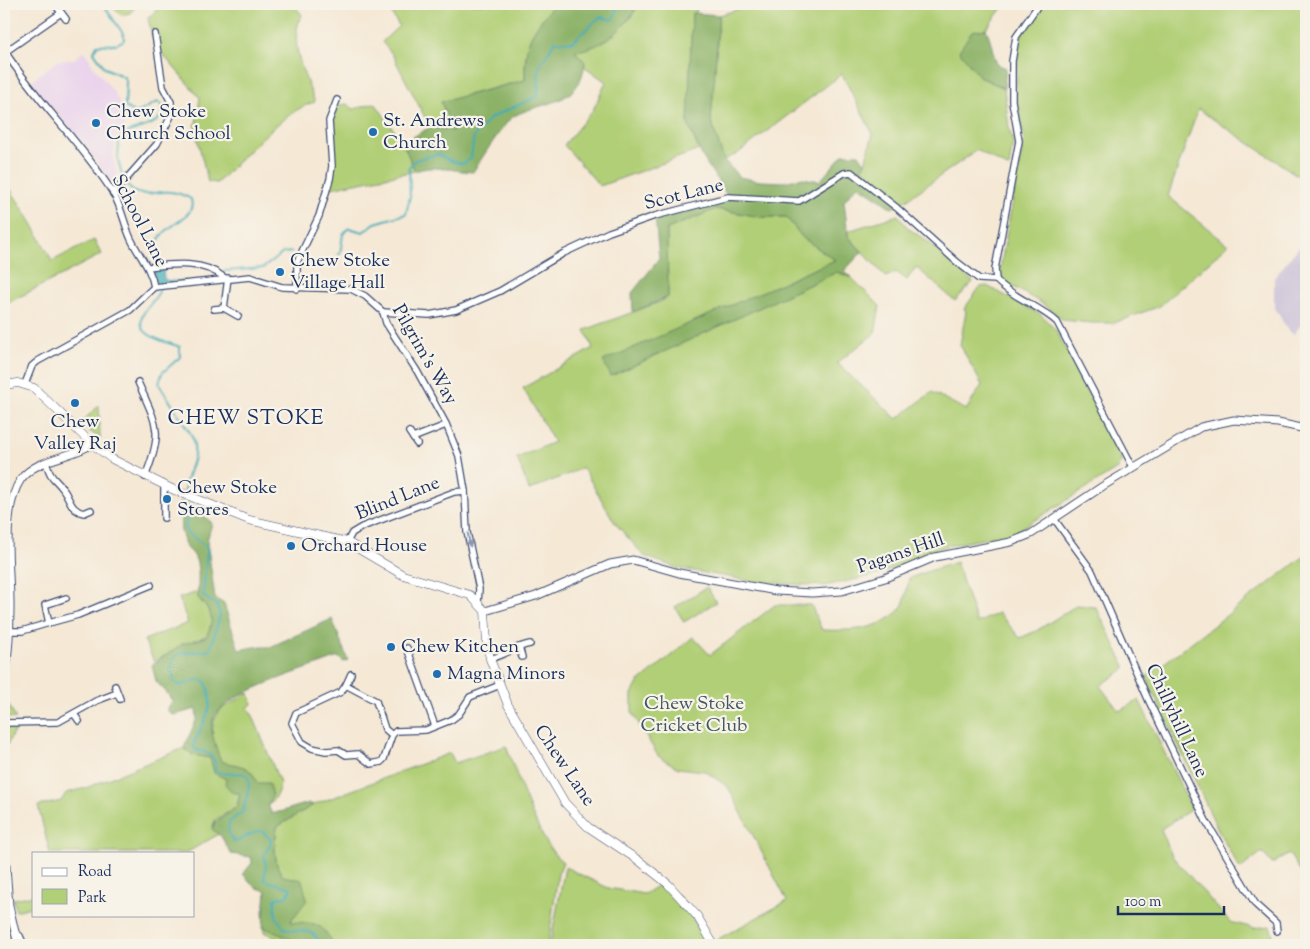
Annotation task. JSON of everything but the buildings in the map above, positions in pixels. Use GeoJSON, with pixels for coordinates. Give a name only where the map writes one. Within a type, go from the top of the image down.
{"type":"FeatureCollection","features":[{"type":"Feature","properties":{"kind":"main road"},"geometry":{"type":"LineString","coordinates":[[4,385],[25,384],[39,392],[92,444],[112,459],[164,486],[249,520],[347,542],[403,575],[462,592],[478,602],[485,611]]}},
{"type":"Feature","properties":{"kind":"main road","name":"Chew Lane"},"geometry":{"type":"LineString","coordinates":[[485,611],[490,659],[516,723],[573,814],[588,828],[638,860],[668,884],[697,916],[714,945]]}},
{"type":"Feature","properties":{"kind":"street"},"geometry":{"type":"LineString","coordinates":[[1039,4],[1016,37],[1012,62],[1012,101],[1019,141],[1005,206],[995,269],[996,280],[1012,294],[1042,309],[1057,322],[1133,467]]}},
{"type":"Feature","properties":{"kind":"street"},"geometry":{"type":"LineString","coordinates":[[56,6],[66,19]]}},
{"type":"Feature","properties":{"kind":"street"},"geometry":{"type":"LineString","coordinates":[[4,51],[61,13]]}},
{"type":"Feature","properties":{"kind":"street"},"geometry":{"type":"LineString","coordinates":[[113,194],[157,144],[171,116],[171,102],[163,87],[155,34]]}},
{"type":"Feature","properties":{"kind":"street","name":"School Lane"},"geometry":{"type":"LineString","coordinates":[[4,51],[20,76],[67,132],[113,194],[124,215],[131,238],[152,274],[155,287]]}},
{"type":"Feature","properties":{"kind":"street"},"geometry":{"type":"LineString","coordinates":[[297,289],[297,262],[319,216],[330,180],[332,166],[328,121],[337,100]]}},
{"type":"Feature","properties":{"kind":"street","name":"Scot Lane"},"geometry":{"type":"LineString","coordinates":[[383,312],[429,315],[456,310],[500,291],[564,253],[609,232],[655,216],[728,197],[800,201],[806,199],[844,173],[851,172],[898,208],[956,262],[978,279],[996,280]]}},
{"type":"Feature","properties":{"kind":"street"},"geometry":{"type":"LineString","coordinates":[[148,267],[163,265],[213,269],[226,278],[224,308]]}},
{"type":"Feature","properties":{"kind":"street","name":"Pilgrim's Way"},"geometry":{"type":"LineString","coordinates":[[155,287],[226,278],[250,277],[282,287],[297,289],[352,289],[365,296],[383,312],[386,323],[417,371],[446,425],[459,456],[465,491],[467,532],[479,589],[478,602]]}},
{"type":"Feature","properties":{"kind":"street"},"geometry":{"type":"LineString","coordinates":[[25,384],[32,366],[38,361],[130,310],[155,287]]}},
{"type":"Feature","properties":{"kind":"street"},"geometry":{"type":"LineString","coordinates":[[214,309],[224,308],[238,316]]}},
{"type":"Feature","properties":{"kind":"street"},"geometry":{"type":"LineString","coordinates":[[138,382],[147,411],[158,432],[152,461],[146,477]]}},
{"type":"Feature","properties":{"kind":"street","name":"Pagans Hill"},"geometry":{"type":"LineString","coordinates":[[485,611],[536,596],[610,564],[633,560],[679,574],[776,591],[812,593],[842,591],[885,578],[935,557],[1011,542],[1031,534],[1187,434],[1219,422],[1253,420],[1306,429]]}},
{"type":"Feature","properties":{"kind":"street"},"geometry":{"type":"LineString","coordinates":[[414,438],[446,425]]}},
{"type":"Feature","properties":{"kind":"street"},"geometry":{"type":"LineString","coordinates":[[409,432],[418,444]]}},
{"type":"Feature","properties":{"kind":"street"},"geometry":{"type":"LineString","coordinates":[[4,682],[9,631],[7,533],[10,508],[22,478],[46,462],[82,450],[92,444]]}},
{"type":"Feature","properties":{"kind":"street"},"geometry":{"type":"LineString","coordinates":[[46,462],[50,476],[62,488],[72,507],[84,513],[91,510]]}},
{"type":"Feature","properties":{"kind":"street"},"geometry":{"type":"LineString","coordinates":[[164,486],[164,518]]}},
{"type":"Feature","properties":{"kind":"street","name":"Blind Lane"},"geometry":{"type":"LineString","coordinates":[[347,542],[352,533],[362,527],[454,492],[465,491]]}},
{"type":"Feature","properties":{"kind":"street","name":"Chillyhill Lane"},"geometry":{"type":"LineString","coordinates":[[1054,520],[1092,571],[1148,699],[1206,821],[1256,905],[1276,924],[1277,931]]}},
{"type":"Feature","properties":{"kind":"street"},"geometry":{"type":"LineString","coordinates":[[9,631],[22,631],[78,615],[152,585]]}},
{"type":"Feature","properties":{"kind":"street"},"geometry":{"type":"LineString","coordinates":[[49,624],[46,605],[66,598]]}},
{"type":"Feature","properties":{"kind":"street"},"geometry":{"type":"LineString","coordinates":[[490,659],[519,646],[530,644]]}},
{"type":"Feature","properties":{"kind":"street"},"geometry":{"type":"LineString","coordinates":[[519,646],[522,657]]}},
{"type":"Feature","properties":{"kind":"street"},"geometry":{"type":"LineString","coordinates":[[407,648],[435,726]]}},
{"type":"Feature","properties":{"kind":"street"},"geometry":{"type":"LineString","coordinates":[[351,674],[341,692],[296,713],[292,723],[302,742],[320,750],[338,750],[346,755],[358,754],[371,764],[376,764],[384,759],[392,735],[396,731],[426,730],[451,720],[459,714],[470,697],[500,685]]}},
{"type":"Feature","properties":{"kind":"street"},"geometry":{"type":"LineString","coordinates":[[346,685],[376,701],[385,728],[392,735]]}},
{"type":"Feature","properties":{"kind":"street"},"geometry":{"type":"LineString","coordinates":[[4,723],[51,724],[117,692]]}},
{"type":"Feature","properties":{"kind":"street"},"geometry":{"type":"LineString","coordinates":[[74,714],[79,721]]}},
{"type":"Feature","properties":{"kind":"street"},"geometry":{"type":"LineString","coordinates":[[4,842],[9,906],[18,945]]}},
{"type":"Feature","properties":{"kind":"street"},"geometry":{"type":"LineString","coordinates":[[15,932],[20,936],[24,945]]}},
{"type":"Feature","properties":{"kind":"shaded area","name":"Chew Stoke Church School"},"geometry":{"type":"Polygon","coordinates":[[[84,50],[93,66],[114,92],[127,116],[124,129],[117,133],[113,158],[118,177],[112,184],[86,146],[30,82],[57,61],[75,59],[84,50]]]}},
{"type":"Feature","properties":{"kind":"shaded area"},"geometry":{"type":"Polygon","coordinates":[[[1306,238],[1306,318],[1294,334],[1288,331],[1274,306],[1274,278],[1306,238]]]}},
{"type":"Feature","properties":{"kind":"green space"},"geometry":{"type":"Polygon","coordinates":[[[109,4],[138,4],[130,13],[121,15],[109,4]]]}},
{"type":"Feature","properties":{"kind":"green space"},"geometry":{"type":"Polygon","coordinates":[[[163,4],[293,4],[302,15],[296,36],[297,47],[299,58],[315,102],[290,114],[217,183],[208,182],[195,129],[200,98],[154,44],[148,18],[163,4]]]}},
{"type":"Feature","properties":{"kind":"green space"},"geometry":{"type":"Polygon","coordinates":[[[401,4],[554,4],[530,39],[526,56],[525,80],[441,102],[453,131],[430,127],[392,54],[382,42],[399,26],[392,14],[401,4]]]}},
{"type":"Feature","properties":{"kind":"green space"},"geometry":{"type":"Polygon","coordinates":[[[554,4],[639,4],[627,21],[613,35],[595,46],[575,51],[585,62],[582,77],[576,87],[559,100],[525,111],[510,119],[473,172],[436,168],[415,171],[403,143],[430,127],[453,131],[441,102],[525,80],[526,55],[530,39],[554,4]]]}},
{"type":"Feature","properties":{"kind":"green space"},"geometry":{"type":"Polygon","coordinates":[[[639,4],[699,4],[695,14],[692,14],[688,124],[699,150],[600,186],[564,145],[593,110],[606,82],[584,66],[585,62],[574,51],[630,19],[639,4]]]}},
{"type":"Feature","properties":{"kind":"green space"},"geometry":{"type":"Polygon","coordinates":[[[757,4],[1005,4],[986,29],[972,31],[980,77],[1004,88],[1009,128],[1013,142],[1009,168],[977,150],[902,203],[861,168],[865,163],[873,134],[842,74],[737,154],[724,160],[711,121],[719,15],[757,4]]]}},
{"type":"Feature","properties":{"kind":"green space"},"geometry":{"type":"Polygon","coordinates":[[[1044,4],[1306,4],[1306,50],[1302,55],[1306,58],[1306,181],[1198,109],[1168,196],[1228,245],[1160,306],[1114,323],[1063,320],[1043,304],[1005,282],[999,275],[1024,139],[1016,95],[1018,50],[1022,33],[1044,4]]]}},
{"type":"Feature","properties":{"kind":"green space"},"geometry":{"type":"Polygon","coordinates":[[[692,13],[719,15],[711,121],[724,160],[739,177],[760,181],[783,182],[803,178],[820,181],[843,154],[859,154],[865,163],[861,168],[902,203],[892,208],[858,185],[844,201],[848,236],[862,252],[844,271],[852,278],[837,272],[611,376],[603,361],[835,260],[803,238],[786,217],[761,217],[716,209],[667,229],[668,297],[633,312],[632,293],[659,259],[655,216],[728,197],[702,156],[688,124],[692,13]]]}},
{"type":"Feature","properties":{"kind":"green space"},"geometry":{"type":"Polygon","coordinates":[[[986,29],[997,64],[1006,68],[1004,88],[980,77],[959,51],[972,31],[986,29]]]}},
{"type":"Feature","properties":{"kind":"green space"},"geometry":{"type":"Polygon","coordinates":[[[375,103],[403,143],[415,171],[331,188],[334,166],[332,136],[335,115],[339,105],[347,104],[354,109],[375,103]]]}},
{"type":"Feature","properties":{"kind":"green space"},"geometry":{"type":"Polygon","coordinates":[[[4,179],[33,225],[52,261],[94,240],[102,254],[4,305],[4,179]]]}},
{"type":"Feature","properties":{"kind":"green space"},"geometry":{"type":"Polygon","coordinates":[[[716,209],[761,217],[786,217],[803,238],[835,260],[604,361],[611,376],[837,272],[852,278],[880,306],[875,333],[837,363],[897,419],[932,392],[966,410],[982,385],[960,345],[966,311],[964,309],[980,287],[987,286],[1040,314],[1056,330],[1122,460],[1117,469],[1014,533],[946,546],[877,575],[824,586],[757,582],[677,568],[644,556],[615,523],[583,468],[529,490],[517,458],[554,442],[523,388],[593,348],[585,330],[660,302],[668,297],[667,229],[716,209]]]}},
{"type":"Feature","properties":{"kind":"green space"},"geometry":{"type":"Polygon","coordinates":[[[898,215],[908,228],[928,242],[973,282],[955,301],[916,267],[907,280],[896,272],[886,277],[848,236],[848,231],[898,215]]]}},
{"type":"Feature","properties":{"kind":"green space"},"geometry":{"type":"Polygon","coordinates":[[[99,405],[100,439],[80,424],[99,405]]]}},
{"type":"Feature","properties":{"kind":"green space"},"geometry":{"type":"Polygon","coordinates":[[[10,469],[4,513],[4,470],[10,469]]]}},
{"type":"Feature","properties":{"kind":"green space"},"geometry":{"type":"Polygon","coordinates":[[[180,502],[192,506],[212,523],[207,541],[215,598],[224,604],[239,650],[253,647],[270,647],[332,619],[348,660],[343,662],[338,657],[249,691],[220,710],[212,725],[214,741],[221,761],[247,769],[251,772],[257,783],[269,783],[273,794],[268,805],[272,814],[309,803],[313,805],[277,827],[276,859],[283,876],[302,880],[307,900],[290,922],[312,923],[321,927],[334,945],[304,945],[263,927],[266,891],[255,887],[243,874],[252,863],[251,857],[231,854],[221,836],[212,829],[215,822],[237,807],[240,793],[233,793],[225,784],[226,779],[214,773],[210,758],[193,755],[184,748],[197,718],[196,709],[174,715],[167,710],[173,700],[156,681],[152,665],[182,644],[206,637],[211,625],[211,616],[198,598],[197,563],[195,557],[186,548],[181,531],[180,502]]]}},
{"type":"Feature","properties":{"kind":"green space"},"geometry":{"type":"Polygon","coordinates":[[[1306,555],[1306,880],[1289,854],[1272,864],[1262,852],[1240,869],[1221,836],[1146,677],[1306,555]]]}},
{"type":"Feature","properties":{"kind":"green space","name":"Chew Stoke Cricket Club"},"geometry":{"type":"Polygon","coordinates":[[[956,562],[977,623],[999,613],[1020,638],[1036,631],[1077,605],[1096,607],[1126,668],[1100,686],[1119,711],[1139,700],[1192,809],[1161,829],[1172,856],[1230,922],[1254,928],[1270,926],[1276,945],[721,945],[718,939],[787,901],[728,787],[705,771],[678,768],[658,756],[632,712],[632,694],[638,683],[693,637],[710,655],[775,605],[811,605],[822,630],[854,630],[875,625],[893,616],[901,608],[909,578],[956,562]]]}},
{"type":"Feature","properties":{"kind":"green space"},"geometry":{"type":"Polygon","coordinates":[[[707,587],[716,602],[684,622],[675,607],[707,587]]]}},
{"type":"Feature","properties":{"kind":"green space"},"geometry":{"type":"Polygon","coordinates":[[[198,592],[214,609],[211,633],[154,661],[144,640],[188,623],[179,598],[198,592]]]}},
{"type":"Feature","properties":{"kind":"green space"},"geometry":{"type":"Polygon","coordinates":[[[249,693],[252,704],[248,708],[280,783],[273,801],[247,819],[248,795],[223,767],[211,739],[214,720],[221,709],[249,693]]]}},
{"type":"Feature","properties":{"kind":"green space"},"geometry":{"type":"Polygon","coordinates":[[[5,698],[16,719],[4,717],[5,698]]]}},
{"type":"Feature","properties":{"kind":"green space"},"geometry":{"type":"Polygon","coordinates":[[[11,727],[16,728],[4,751],[4,731],[11,727]]]}},
{"type":"Feature","properties":{"kind":"green space"},"geometry":{"type":"Polygon","coordinates":[[[506,746],[538,826],[554,854],[563,862],[558,874],[548,945],[290,945],[264,932],[263,910],[277,874],[275,844],[277,827],[313,805],[450,753],[455,763],[506,746]]]}},
{"type":"Feature","properties":{"kind":"green space"},"geometry":{"type":"Polygon","coordinates":[[[184,748],[193,755],[210,758],[240,792],[237,807],[215,820],[212,829],[219,834],[188,852],[50,852],[38,806],[61,801],[66,793],[86,788],[184,748]]]}},
{"type":"Feature","properties":{"kind":"green space"},"geometry":{"type":"Polygon","coordinates":[[[565,867],[608,888],[644,894],[660,884],[682,899],[708,945],[550,945],[565,867]]]}},
{"type":"Feature","properties":{"kind":"green space"},"geometry":{"type":"Polygon","coordinates":[[[32,895],[32,907],[16,911],[13,899],[32,895]]]}},
{"type":"Feature","properties":{"kind":"green space"},"geometry":{"type":"Polygon","coordinates":[[[4,904],[12,945],[4,945],[4,904]]]}},
{"type":"Feature","properties":{"kind":"water"},"geometry":{"type":"Polygon","coordinates":[[[153,267],[163,267],[164,279],[170,281],[171,284],[158,284],[155,282],[153,267]]]}},
{"type":"Feature","properties":{"kind":"waterway"},"geometry":{"type":"LineString","coordinates":[[103,4],[124,35],[124,40],[117,44],[97,45],[94,52],[105,68],[124,77],[126,81],[125,107],[135,113],[159,102],[163,107],[162,114],[154,123],[119,137],[118,160],[123,179]]}},
{"type":"Feature","properties":{"kind":"waterway"},"geometry":{"type":"LineString","coordinates":[[338,254],[340,254],[343,234],[349,228],[363,232],[375,223],[406,214],[410,196],[409,167],[415,160],[438,154],[451,161],[464,164],[471,158],[474,136],[492,117],[538,96],[539,67],[555,41],[572,42],[600,17],[613,20],[619,4]]}},
{"type":"Feature","properties":{"kind":"waterway"},"geometry":{"type":"LineString","coordinates":[[126,183],[133,191],[142,194],[170,192],[181,194],[191,199],[191,207],[188,213],[183,219],[168,229],[158,242],[156,252],[158,264]]}},
{"type":"Feature","properties":{"kind":"waterway"},"geometry":{"type":"LineString","coordinates":[[224,271],[263,268],[283,253],[292,252]]}},
{"type":"Feature","properties":{"kind":"waterway"},"geometry":{"type":"LineString","coordinates":[[170,281],[187,281]]}},
{"type":"Feature","properties":{"kind":"waterway"},"geometry":{"type":"LineString","coordinates":[[160,288],[157,296],[142,317],[141,325],[144,331],[157,339],[180,347],[180,357],[162,373],[159,384],[192,436],[194,453],[185,492]]}},
{"type":"Feature","properties":{"kind":"waterway"},"geometry":{"type":"LineString","coordinates":[[186,497],[186,532],[206,546],[207,551],[203,596],[217,605],[220,615],[210,650],[180,654],[172,662],[174,681],[180,686],[199,679],[205,681],[209,690],[210,698],[207,714],[193,746],[195,750],[211,755],[215,761],[215,770],[225,773],[240,773],[247,777],[249,788],[243,812],[229,822],[230,836],[235,842],[255,832],[262,831],[271,840],[269,848],[264,853],[266,867],[264,880],[291,888],[288,895],[275,899],[276,917],[284,928],[314,934],[321,945]]}},
{"type":"Feature","properties":{"kind":"place","name":"Chew Stoke Church School"},"geometry":{"type":"Point","coordinates":[96,123]}},
{"type":"Feature","properties":{"kind":"place","name":"St. Andrews Church"},"geometry":{"type":"Point","coordinates":[373,132]}},
{"type":"Feature","properties":{"kind":"place","name":"Chew Stoke Village Hall"},"geometry":{"type":"Point","coordinates":[280,272]}},
{"type":"Feature","properties":{"kind":"place","name":"Chew Valley Raj"},"geometry":{"type":"Point","coordinates":[75,403]}},
{"type":"Feature","properties":{"kind":"place","name":"Chew Stoke Stores"},"geometry":{"type":"Point","coordinates":[167,499]}},
{"type":"Feature","properties":{"kind":"place","name":"Orchard House"},"geometry":{"type":"Point","coordinates":[291,546]}},
{"type":"Feature","properties":{"kind":"place","name":"Chew Kitchen"},"geometry":{"type":"Point","coordinates":[391,647]}},
{"type":"Feature","properties":{"kind":"place","name":"Magna Minors"},"geometry":{"type":"Point","coordinates":[437,674]}},
{"type":"Feature","properties":{"kind":"district","name":"CHEW STOKE"},"geometry":{"type":"Point","coordinates":[246,419]}}]}
